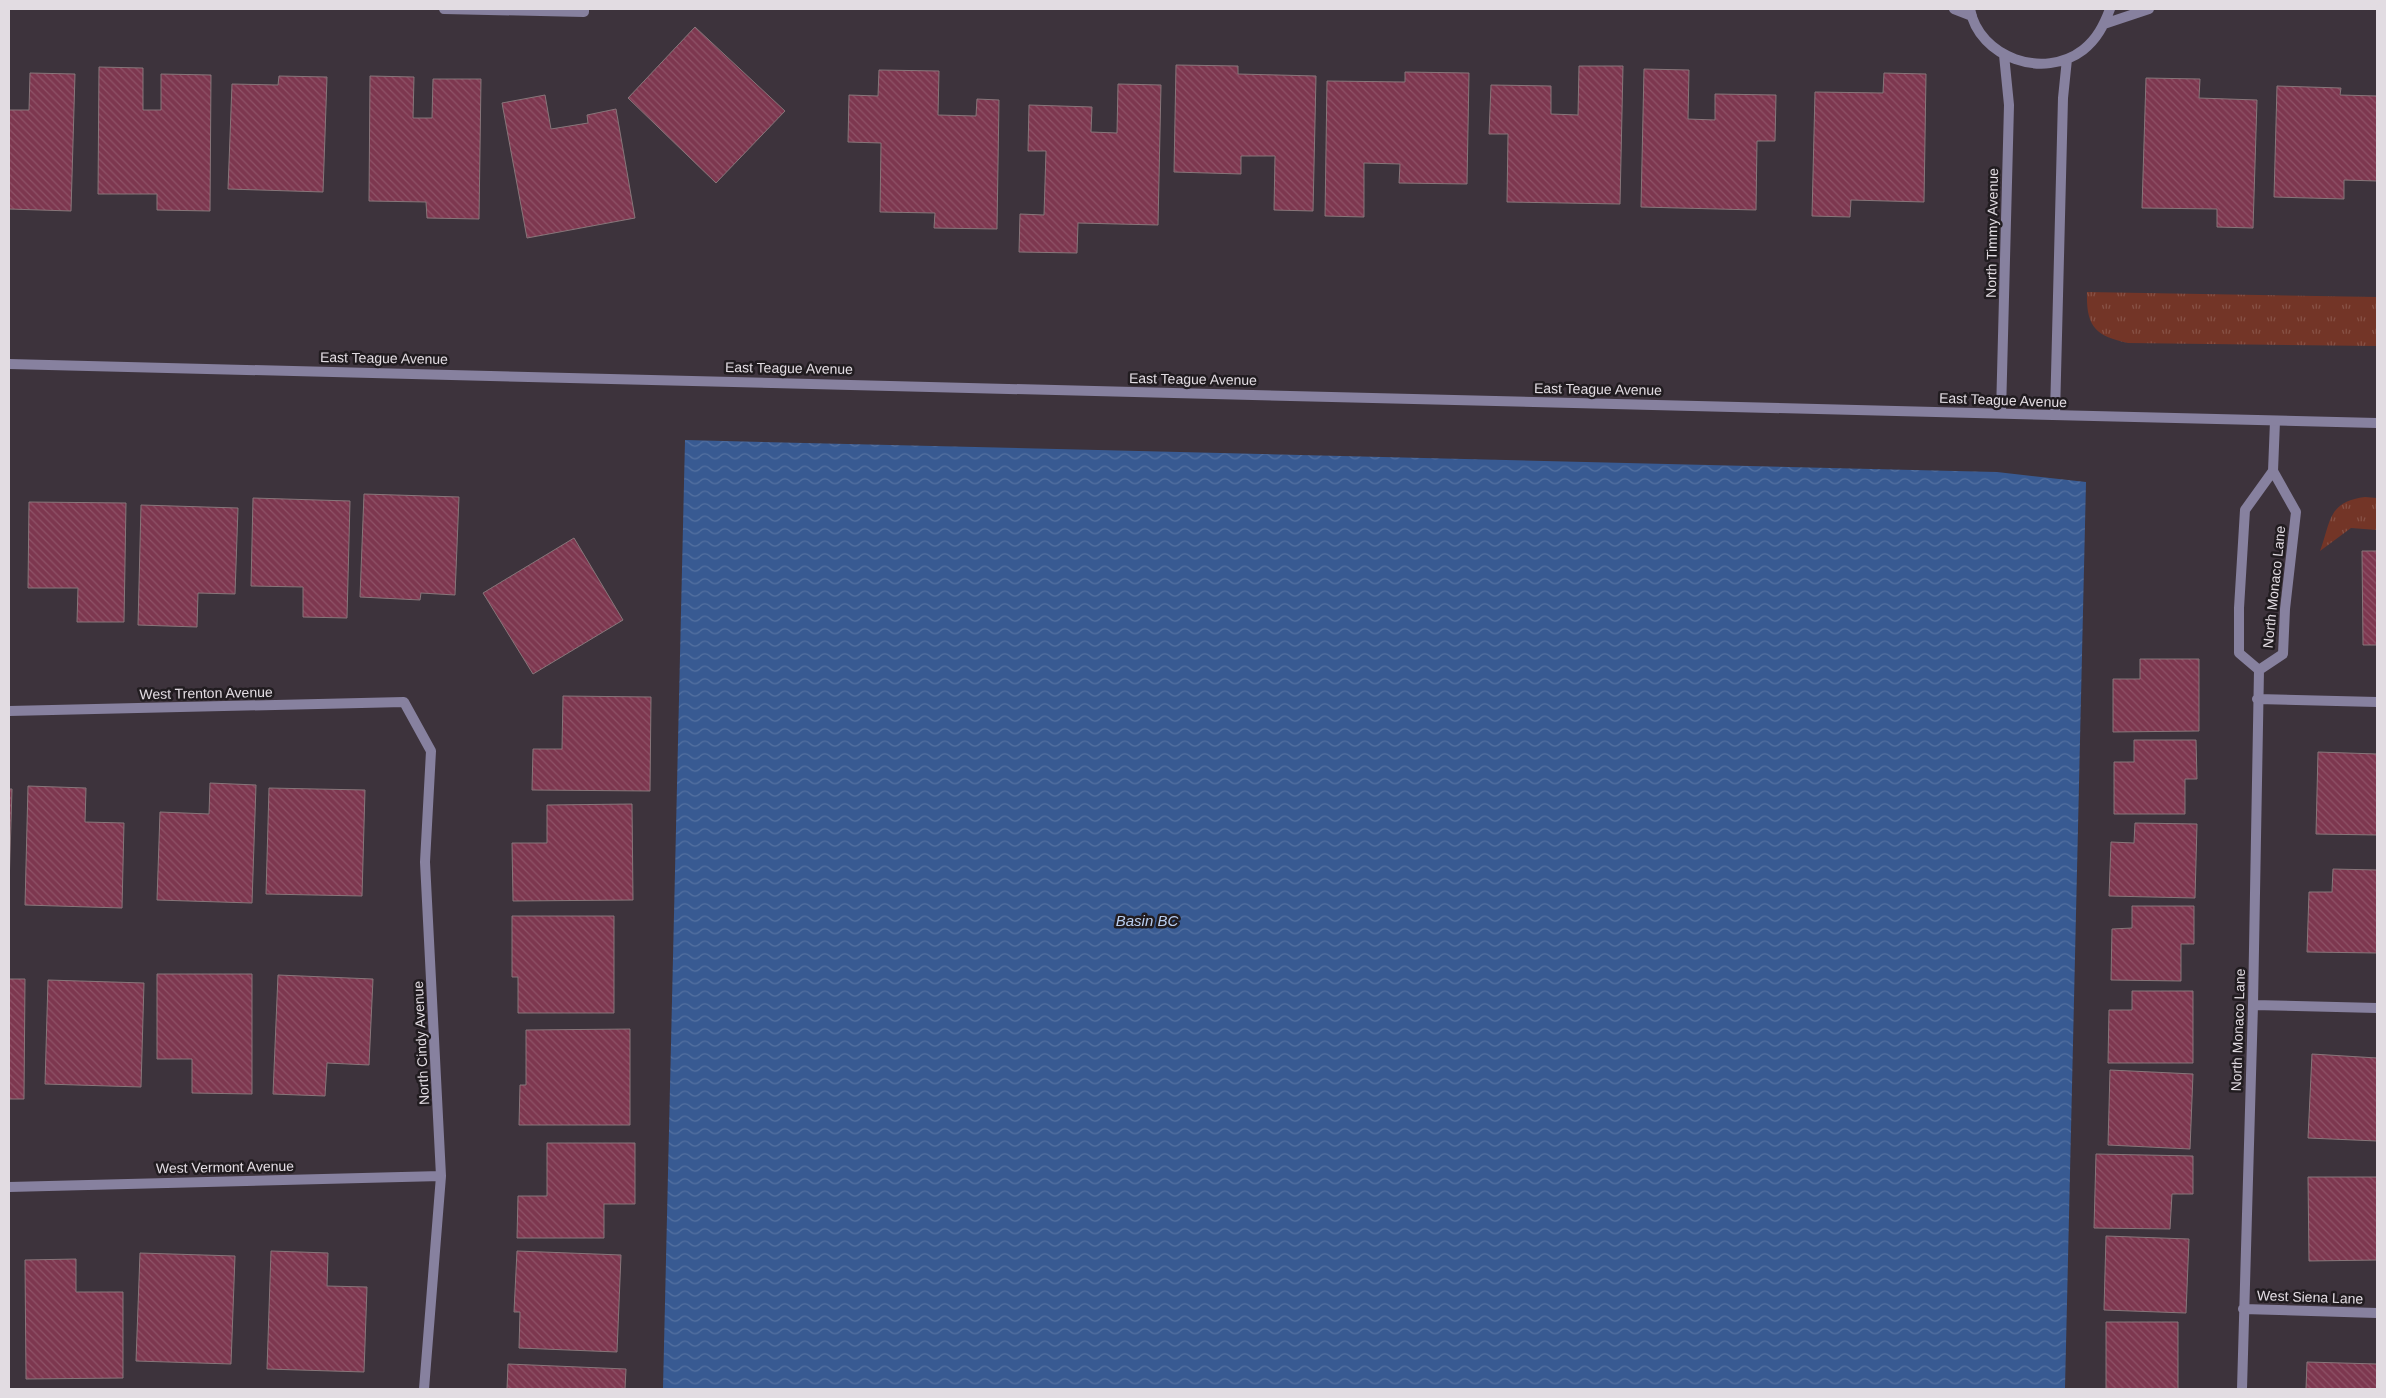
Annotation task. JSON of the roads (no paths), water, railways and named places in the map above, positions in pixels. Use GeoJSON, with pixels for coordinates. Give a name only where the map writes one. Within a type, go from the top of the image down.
{"type":"FeatureCollection","features":[{"type":"Feature","properties":{"kind":"street"},"geometry":{"type":"LineString","coordinates":[[444,9],[584,10]]}},
{"type":"Feature","properties":{"kind":"street"},"geometry":{"type":"LineString","coordinates":[[1954,9],[1971,12],[1979,31],[1990,45],[2004,55],[2024,63],[2046,64],[2067,59],[2095,39],[2110,9]]}},
{"type":"Feature","properties":{"kind":"street"},"geometry":{"type":"LineString","coordinates":[[2104,24],[2148,9]]}},
{"type":"Feature","properties":{"kind":"street","name":"North Timmy Avenue"},"geometry":{"type":"LineString","coordinates":[[2000,413],[2009,105],[2004,55]]}},
{"type":"Feature","properties":{"kind":"street"},"geometry":{"type":"LineString","coordinates":[[2055,415],[2063,98],[2067,59]]}},
{"type":"Feature","properties":{"kind":"street","name":"East Teague Avenue"},"geometry":{"type":"LineString","coordinates":[[9,364],[2377,423]]}},
{"type":"Feature","properties":{"kind":"street"},"geometry":{"type":"LineString","coordinates":[[2273,471],[2275,421]]}},
{"type":"Feature","properties":{"kind":"street","name":"North Monaco Lane"},"geometry":{"type":"LineString","coordinates":[[2273,471],[2296,512],[2285,608],[2283,654],[2259,670],[2239,653],[2239,608],[2245,510],[2273,471]]}},
{"type":"Feature","properties":{"kind":"street","name":"North Monaco Lane"},"geometry":{"type":"LineString","coordinates":[[2242,1389],[2253,1004],[2259,670]]}},
{"type":"Feature","properties":{"kind":"street"},"geometry":{"type":"LineString","coordinates":[[2257,699],[2377,702]]}},
{"type":"Feature","properties":{"kind":"street","name":"West Trenton Avenue"},"geometry":{"type":"LineString","coordinates":[[9,711],[404,702]]}},
{"type":"Feature","properties":{"kind":"street","name":"North Cindy Avenue"},"geometry":{"type":"LineString","coordinates":[[404,702],[431,751],[425,862],[442,1176],[424,1389]]}},
{"type":"Feature","properties":{"kind":"street"},"geometry":{"type":"LineString","coordinates":[[2253,1004],[2377,1008]]}},
{"type":"Feature","properties":{"kind":"street","name":"West Vermont Avenue"},"geometry":{"type":"LineString","coordinates":[[9,1187],[442,1176]]}},
{"type":"Feature","properties":{"kind":"street","name":"West Siena Lane"},"geometry":{"type":"LineString","coordinates":[[2243,1309],[2377,1313]]}},
{"type":"Feature","properties":{"kind":"water","name":"Basin BC"},"geometry":{"type":"Polygon","coordinates":[[[685,440],[1997,472],[2086,482],[2065,1389],[663,1389],[685,440]]]}}]}
